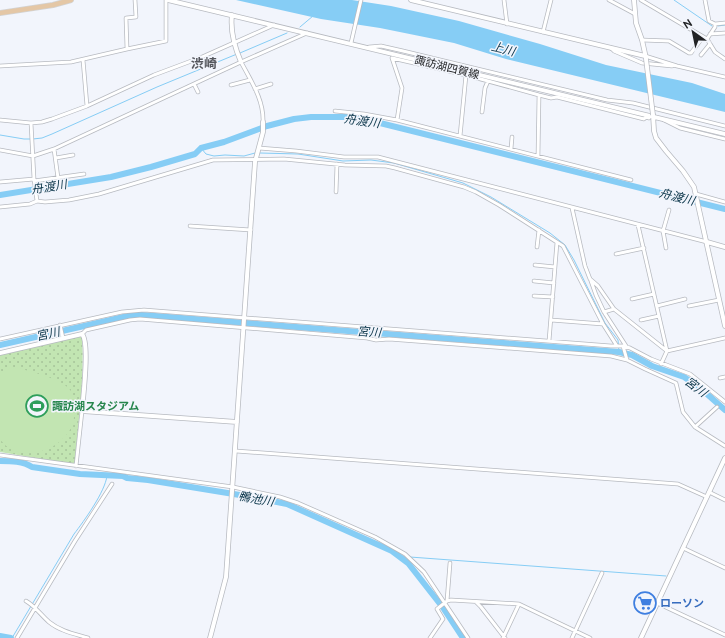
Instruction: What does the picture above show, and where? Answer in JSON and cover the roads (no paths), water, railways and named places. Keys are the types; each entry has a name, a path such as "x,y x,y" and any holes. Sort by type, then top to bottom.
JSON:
{"main road":[{"path":"0,13 54,5 71,0"}],"street":[{"path":"128,49 126,18 136,17 135,0"},
{"path":"0,66 71,62 166,41 167,0"},
{"name":"諏訪湖四賀線","path":"167,0 351,42 725,134"},
{"path":"351,42 361,0"},
{"path":"411,0 725,77"},
{"path":"504,0 507,24"},
{"path":"543,32 551,0"},
{"path":"609,0 635,14"},
{"path":"634,0 636,22 646,57 654,131 656,138 666,152 689,178 696,196 725,326"},
{"path":"641,0 705,38 715,52 725,59"},
{"path":"705,0 708,19 715,24 725,23"},
{"path":"210,638 226,577 236,451 250,230 256,158 263,132 263,112 261,102 241,62 234,43 232,15"},
{"path":"642,40 669,41 691,53 710,34 715,27 715,24"},
{"path":"0,120 31,123 52,119 87,106 154,75 275,25"},
{"path":"0,150 33,156 54,149 307,33"},
{"path":"710,34 725,33"},
{"path":"701,55 710,44"},
{"path":"367,47 381,46 607,100 633,103 725,126"},
{"path":"610,48 642,63 651,65 677,66"},
{"path":"397,120 402,88 392,58 466,75 551,98 557,97 644,119 646,117 653,117"},
{"path":"83,60 87,106"},
{"path":"460,136 466,75"},
{"path":"230,85 250,80"},
{"path":"482,112 485,88 488,81"},
{"path":"194,84 198,92"},
{"path":"255,89 271,84"},
{"path":"538,156 539,95"},
{"path":"335,111 397,120 631,180"},
{"path":"662,119 680,128 725,139"},
{"path":"31,123 36,199"},
{"path":"511,149 512,137"},
{"path":"259,148 344,157 378,157 638,225 725,246"},
{"path":"54,149 58,178"},
{"path":"56,158 73,155"},
{"path":"36,199 45,202 69,200 99,194 213,160 256,158 291,159 337,164 386,166 464,187 498,205 563,246 603,324 617,346"},
{"path":"336,192 337,164"},
{"path":"0,182 34,181 84,174"},
{"path":"696,196 725,202"},
{"path":"0,207 30,204 36,199"},
{"path":"572,208 585,266 604,312 624,346 627,358"},
{"path":"666,248 663,231 669,210"},
{"path":"638,225 667,351 661,364"},
{"path":"190,226 250,230"},
{"path":"537,247 539,230"},
{"path":"549,341 557,242"},
{"path":"616,254 644,248"},
{"path":"535,265 555,267"},
{"path":"590,279 598,286 614,309 667,351"},
{"path":"534,281 554,283"},
{"path":"632,299 654,294"},
{"path":"534,296 553,297"},
{"path":"657,306 685,299"},
{"path":"689,306 719,300"},
{"path":"604,312 614,309"},
{"path":"0,339 131,310 144,310 624,346 661,364 690,374 725,402"},
{"path":"641,320 659,316"},
{"path":"0,353 63,337 82,334 86,330 140,319 221,325 376,340 389,339 627,358 645,369 676,383 683,412 695,427 725,446"},
{"path":"551,320 603,324"},
{"path":"60,325 63,337"},
{"path":"76,466 86,352 84,337 82,334"},
{"path":"667,351 725,338"},
{"path":"720,378 725,377"},
{"path":"695,427 716,407"},
{"path":"82,411 237,422"},
{"path":"236,451 678,484 706,497"},
{"path":"0,455 233,488 274,496 298,503 391,545 405,554 424,572 446,602 468,638"},
{"path":"641,638 725,458"},
{"path":"17,638 34,607 112,484"},
{"path":"709,492 725,500"},
{"path":"683,548 725,568"},
{"path":"446,602 450,562"},
{"path":"572,638 602,573"},
{"path":"26,600 50,623 61,629 88,638"},
{"path":"430,638 443,619 437,609 451,600 519,604 590,638"},
{"path":"476,602 482,607 504,638"},
{"path":"657,603 725,635"},
{"path":"504,638 519,604"}],"water":[{"name":"上川","path":"236,0 352,0 391,6 459,21 606,65 692,83 725,94 725,112 506,59 454,43 380,28 321,19"}],"waterway":[{"path":"674,0 712,26"},
{"path":"300,27 313,16"},
{"path":"718,26 725,25"},
{"path":"240,53 287,33"},
{"path":"33,139 42,138 52,134 157,87 237,54"},
{"name":"舟渡川","path":"0,195 111,177 151,167 195,154 201,148 224,142 267,126 294,119 311,117 349,117 380,123 725,209"},
{"path":"0,135 30,139"},
{"path":"201,148 206,154 214,156 244,156 255,153"},
{"path":"260,153 298,154 343,161 371,160 394,163 463,183 491,197 550,233 565,245 605,323 618,340 619,352"},
{"name":"宮川","path":"0,345 132,315 142,315 619,352 632,355 652,366 684,377 699,387 725,410"},
{"name":"鴨池川","path":"0,461 17,462 32,467 80,474 123,476 127,478 148,480 287,504 392,551 408,563 444,609 463,638"},
{"path":"12,638 74,534 98,498 107,476"},
{"path":"410,557 666,576"},
{"path":"0,636 11,638"}],"place":[{"name":"諏訪湖スタジアム","path":"37,406"},
{"name":"ローソン","path":"645,603"}],"district":[{"name":"渋崎","path":"204,63"}]}
